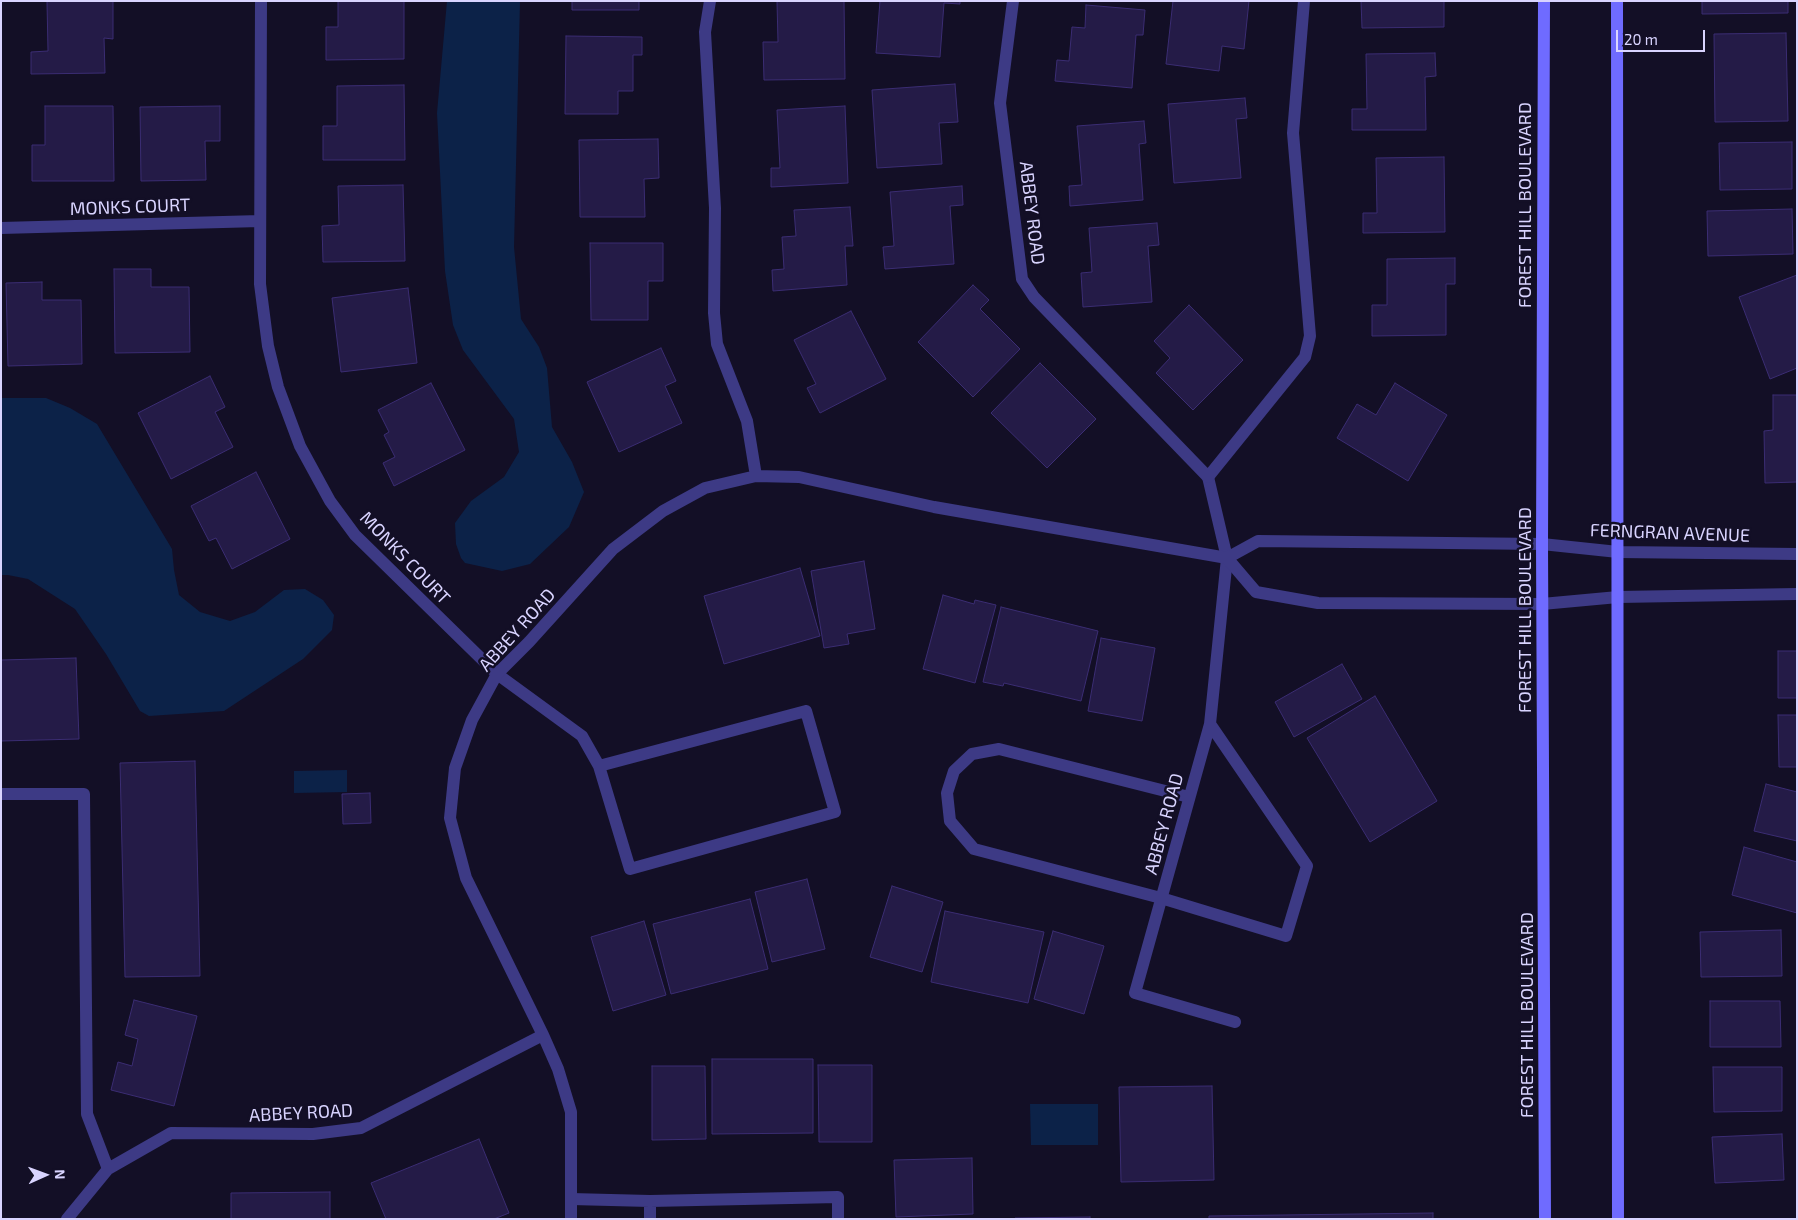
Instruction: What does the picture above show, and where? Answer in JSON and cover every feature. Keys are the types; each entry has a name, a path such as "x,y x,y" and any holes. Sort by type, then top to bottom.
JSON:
{"main road":[{"name":"FOREST HILL BOULEVARD","path":"1544,1 1542,604 1545,1219"},
{"path":"1617,1 1618,1219"}],"street":[{"name":"MONKS COURT","path":"260,1 260,284 268,346 278,387 300,446 330,501 355,536 497,674 582,736 599,766 630,869 835,812 806,710 599,766"},
{"path":"710,1 705,32 716,208 714,313 717,344 747,421 756,476"},
{"name":"ABBEY ROAD","path":"1013,1 1000,103 1022,279 1034,297 1208,476 1227,558 1210,724 1135,993 1235,1022"},
{"path":"1208,476 1305,356 1310,336 1293,132 1304,1"},
{"name":"MONKS COURT","path":"1,228 260,221"},
{"name":"ABBEY ROAD","path":"571,1219 571,1112 558,1069 543,1035 466,878 450,818 455,768 472,720 497,674 529,642 613,549 663,511 705,488 756,476 799,477 934,507 1227,558 1256,592 1318,602 1542,604"},
{"path":"1227,558 1258,541 1542,544"},
{"name":"FERNGRAN AVENUE","path":"1542,544 1618,552 1797,554"},
{"path":"1542,604 1618,597 1797,594"},
{"path":"1189,796 999,749 972,754 954,771 947,793 950,821 974,849 1161,898 1286,936 1307,866 1210,724"},
{"path":"1,794 84,794 87,1114 108,1169"},
{"name":"ABBEY ROAD","path":"67,1219 108,1169 171,1132 313,1134 361,1128 543,1035"},
{"path":"571,1199 650,1201 838,1197 838,1219"},
{"path":"650,1201 650,1219"}],"water":[{"path":"447,1 520,1 514,247 521,319 539,347 547,368 552,427 572,462 584,492 569,527 530,564 502,571 465,563 456,544 455,523 471,501 504,477 519,452 514,419 463,350 453,325 445,271 437,113"},
{"path":"1,398 46,398 70,408 97,424 172,549 179,595 200,612 230,621 255,612 284,590 305,589 323,600 334,615 332,630 303,659 224,711 149,716 140,711 106,654 75,609 28,579 1,575"},
{"path":"347,770 347,792 294,793 294,771"},
{"path":"1030,1104 1098,1104 1098,1145 1031,1145"}],"building":[{"path":"47,1 113,1 113,39 104,38 105,73 31,74 31,52 48,51"},
{"path":"338,1 404,1 404,59 326,60 326,27 338,27"},
{"path":"572,1 639,1 639,10 572,10"},
{"path":"777,1 844,1 845,79 764,80 763,42 778,42"},
{"path":"880,1 960,1 960,4 944,3 940,57 876,53"},
{"path":"1173,1 1249,1 1244,49 1222,46 1219,71 1166,64"},
{"path":"1361,1 1444,1 1444,27 1362,28"},
{"path":"1702,1 1788,1 1788,13 1702,14"},
{"path":"1086,5 1145,10 1143,35 1136,35 1132,88 1055,81 1057,60 1069,61 1072,27 1085,28"},
{"path":"1786,33 1788,121 1715,122 1714,34"},
{"path":"566,36 642,37 642,55 633,55 633,91 618,91 618,114 565,114"},
{"path":"1435,53 1436,76 1425,77 1426,130 1352,130 1352,109 1367,109 1366,54"},
{"path":"955,84 958,122 939,123 942,164 877,168 872,90"},
{"path":"404,85 405,160 323,160 323,126 337,126 337,86"},
{"path":"1245,98 1247,118 1236,119 1241,178 1174,183 1168,104"},
{"path":"45,106 113,106 114,181 32,181 32,145 45,145"},
{"path":"220,106 220,141 205,141 206,180 141,181 140,107"},
{"path":"845,106 848,183 771,187 771,168 780,168 777,110"},
{"path":"1144,121 1146,143 1139,144 1143,200 1070,206 1069,186 1082,185 1077,126"},
{"path":"658,139 659,178 644,179 645,217 580,217 579,140"},
{"path":"1792,142 1792,189 1720,190 1719,143"},
{"path":"1444,157 1445,232 1363,233 1363,213 1377,213 1376,158"},
{"path":"403,185 405,261 323,262 322,226 339,225 338,186"},
{"path":"962,186 963,205 950,206 954,264 885,269 883,247 894,246 890,192"},
{"path":"850,207 853,246 845,246 847,285 773,291 772,270 784,269 782,237 796,236 794,210"},
{"path":"1792,209 1793,254 1708,256 1707,211"},
{"path":"1157,223 1159,245 1148,246 1152,302 1083,307 1081,273 1092,272 1089,228"},
{"path":"590,243 663,243 663,281 648,281 648,320 591,320"},
{"path":"1455,258 1455,284 1446,284 1446,335 1372,336 1372,305 1387,305 1387,259"},
{"path":"114,269 151,269 151,287 189,287 190,352 115,353"},
{"path":"1797,275 1797,368 1770,379 1739,297"},
{"path":"42,282 42,300 81,300 82,364 8,366 6,283"},
{"path":"973,285 989,300 980,309 1020,349 973,397 918,342"},
{"path":"408,288 417,363 341,372 332,298"},
{"path":"1189,305 1243,360 1193,410 1156,373 1170,358 1154,341"},
{"path":"851,311 886,379 820,413 807,388 816,384 794,340"},
{"path":"661,348 676,381 665,386 682,423 619,452 587,382"},
{"path":"1040,363 1096,419 1047,468 991,413"},
{"path":"210,376 225,407 215,412 233,447 171,479 138,413"},
{"path":"431,383 465,450 394,486 383,463 395,457 384,435 389,432 378,410"},
{"path":"1395,383 1447,415 1408,481 1337,438 1357,404 1376,415"},
{"path":"1773,395 1797,395 1797,482 1765,483 1764,431 1773,430"},
{"path":"256,472 290,539 232,569 216,538 209,541 191,506"},
{"path":"864,561 875,629 847,634 849,644 824,648 811,571"},
{"path":"800,568 820,636 724,664 704,596"},
{"path":"943,595 974,604 975,600 996,605 975,683 923,669"},
{"path":"1001,607 1098,631 1081,701 1004,683 1003,686 983,682"},
{"path":"1101,638 1155,648 1142,721 1088,711"},
{"path":"1778,651 1797,651 1797,698 1778,698"},
{"path":"76,658 79,739 1,741 1,660"},
{"path":"1342,664 1362,699 1294,737 1275,702"},
{"path":"1375,696 1437,801 1370,842 1307,738"},
{"path":"1778,715 1797,715 1797,767 1779,767"},
{"path":"195,761 200,976 125,977 120,763"},
{"path":"1766,784 1797,792 1797,841 1754,831"},
{"path":"370,793 371,823 343,824 342,794"},
{"path":"1744,847 1797,862 1797,913 1732,895"},
{"path":"807,879 825,949 772,962 755,892"},
{"path":"892,886 943,902 922,972 870,957"},
{"path":"750,899 768,969 671,994 653,924"},
{"path":"945,911 1044,932 1028,1003 931,982"},
{"path":"644,921 666,995 613,1011 591,937"},
{"path":"1781,930 1782,976 1701,977 1700,932"},
{"path":"1053,931 1104,946 1084,1014 1034,999"},
{"path":"134,1000 197,1016 174,1106 111,1090 118,1062 132,1066 138,1039 125,1035"},
{"path":"1710,1001 1780,1001 1781,1047 1710,1047"},
{"path":"712,1059 813,1059 813,1133 712,1134"},
{"path":"818,1065 872,1065 872,1142 819,1142"},
{"path":"652,1066 705,1066 706,1139 652,1140"},
{"path":"1713,1067 1782,1067 1782,1111 1714,1112"},
{"path":"1212,1086 1214,1180 1121,1182 1119,1087"},
{"path":"1782,1134 1784,1180 1715,1183 1712,1137"},
{"path":"479,1139 509,1213 494,1219 386,1219 371,1183"},
{"path":"972,1158 973,1214 896,1217 894,1160"},
{"path":"330,1192 330,1219 231,1219 231,1193"},
{"path":"1433,1213 1433,1219 1209,1219 1209,1216"},
{"path":"1090,1217 1090,1219 1015,1219 1015,1218"}]}
